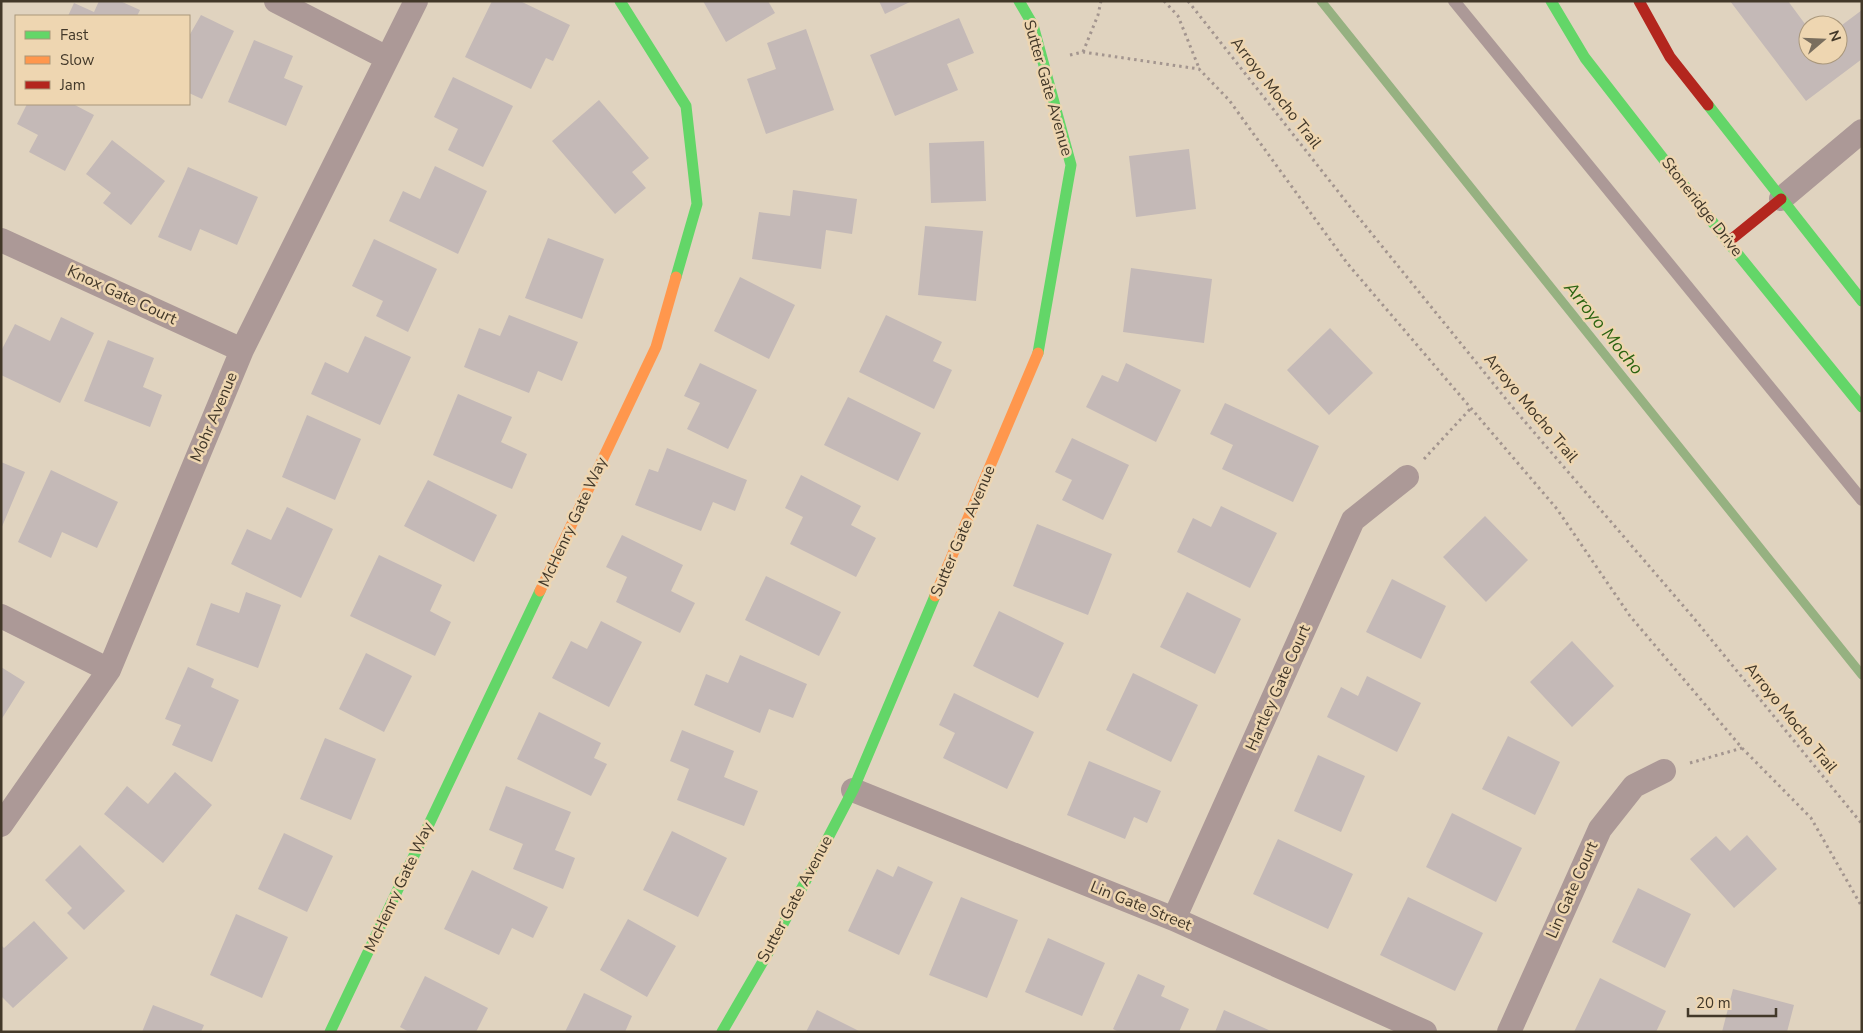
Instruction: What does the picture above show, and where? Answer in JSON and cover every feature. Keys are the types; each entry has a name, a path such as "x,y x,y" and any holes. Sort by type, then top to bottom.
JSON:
{"street":[{"path":"276,1 387,58"},
{"name":"Mohr Avenue","path":"1,825 109,670 242,350 416,1"},
{"name":"McHenry Gate Way","path":"330,1032 656,347 697,204 686,106 620,1"},
{"name":"Sutter Gate Avenue","path":"722,1032 769,951 853,790 1040,349 1071,165 1033,24 1019,1"},
{"name":"Stoneridge Drive","path":"1551,1 1585,58 1728,242 1862,407"},
{"path":"1639,1 1670,57 1862,301"},
{"path":"1728,242 1862,131"},
{"name":"Knox Gate Court","path":"1,240 242,350"},
{"name":"Hartley Gate Court","path":"1174,919 1352,520 1407,477"},
{"path":"1,616 109,670"},
{"name":"Lin Gate Court","path":"1509,1032 1600,829 1634,786 1664,771"},
{"name":"Lin Gate Street","path":"853,790 1174,919 1425,1032"}],"lane":[{"path":"1454,1 1862,500"}],"path":[{"path":"1101,1 1083,52 1199,69"},
{"path":"1164,1 1178,16 1199,69 1229,100 1346,263 1558,509 1630,616 1742,748 1811,818 1862,907"},
{"name":"Arroyo Mocho Trail","path":"1188,1 1355,213 1514,409 1692,616 1862,824"},
{"path":"1407,477 1471,408"},
{"path":"1664,771 1742,748"}],"building":[{"path":"99,1 120,1 140,10 138,15 68,15 74,3 94,12"},
{"path":"492,1 520,1 570,25 553,61 546,58 531,89 465,57"},
{"path":"703,1 768,1 775,13 726,42"},
{"path":"879,1 912,1 885,14"},
{"path":"1730,1 1788,1 1798,15 1798,65 1848,65 1848,20 1862,10 1862,59 1806,101"},
{"path":"201,15 234,31 202,99 190,93 190,34"},
{"path":"959,18 974,53 947,64 958,90 895,116 870,55"},
{"path":"806,29 834,110 766,134 747,79 776,69 767,43"},
{"path":"254,40 293,56 284,78 303,86 286,126 228,102"},
{"path":"453,77 513,106 483,167 448,150 458,129 434,117"},
{"path":"599,100 649,158 632,172 646,188 615,214 552,141"},
{"path":"26,105 75,105 94,115 65,171 29,152 38,135 17,124"},
{"path":"112,140 165,181 131,225 103,203 111,193 86,174"},
{"path":"984,141 986,201 931,203 929,143"},
{"path":"1189,149 1196,209 1136,217 1129,156"},
{"path":"435,166 487,191 458,254 389,221 403,191 420,199"},
{"path":"188,167 258,197 237,245 200,229 191,251 158,237"},
{"path":"793,190 857,199 852,234 826,230 821,269 752,259 759,212 790,216"},
{"path":"925,226 983,231 976,301 918,295"},
{"path":"548,238 604,259 582,319 525,298"},
{"path":"374,239 437,269 408,332 376,316 383,301 352,286"},
{"path":"1131,268 1212,279 1204,343 1123,332"},
{"path":"740,277 795,305 769,359 714,331"},
{"path":"509,315 578,342 562,381 538,371 529,393 464,367 479,328 500,336"},
{"path":"886,315 942,342 933,361 952,370 934,409 859,372"},
{"path":"61,317 94,333 60,403 1,375 1,351 15,324 50,341"},
{"path":"1330,328 1373,373 1329,415 1287,370"},
{"path":"365,336 411,357 380,425 311,394 325,362 348,373"},
{"path":"108,340 154,358 143,387 162,395 150,427 84,401"},
{"path":"700,363 757,390 728,449 687,429 700,403 684,396"},
{"path":"1126,363 1181,390 1156,442 1086,407 1102,375 1118,382"},
{"path":"458,394 512,417 501,442 527,454 512,489 433,455"},
{"path":"848,397 921,433 898,481 824,445"},
{"path":"1225,403 1319,446 1293,502 1222,469 1233,445 1210,434"},
{"path":"307,415 361,439 335,500 282,477"},
{"path":"1072,438 1129,465 1103,520 1062,500 1072,480 1055,472"},
{"path":"667,448 747,480 735,511 713,502 701,531 635,505 649,469 658,472"},
{"path":"1,462 25,472 1,529"},
{"path":"51,470 118,502 97,548 62,532 51,558 18,542"},
{"path":"801,475 861,506 851,525 876,538 856,577 790,544 803,517 785,508"},
{"path":"428,480 497,515 474,562 404,526"},
{"path":"1221,506 1277,533 1250,588 1177,552 1193,518 1211,527"},
{"path":"287,507 333,529 301,598 231,564 247,529 271,540"},
{"path":"1485,516 1528,560 1486,602 1443,557"},
{"path":"1037,524 1112,554 1088,615 1013,586"},
{"path":"622,535 683,565 671,591 695,603 680,633 616,602 627,577 606,567"},
{"path":"379,555 442,585 430,611 451,622 435,656 350,616"},
{"path":"766,576 841,612 819,656 745,620"},
{"path":"1392,579 1446,606 1421,659 1366,632"},
{"path":"246,592 281,605 258,668 196,645 211,603 239,613"},
{"path":"1187,592 1241,619 1215,674 1160,647"},
{"path":"999,611 1064,643 1038,698 973,666"},
{"path":"601,621 642,642 609,707 552,678 571,641 587,649"},
{"path":"1572,641 1614,686 1572,727 1530,682"},
{"path":"366,653 412,676 384,732 339,709"},
{"path":"740,655 807,684 793,718 769,709 760,733 694,705 706,674 728,683"},
{"path":"1,667 25,682 1,720"},
{"path":"188,667 214,679 211,687 239,700 212,762 172,745 181,725 165,719"},
{"path":"1133,673 1198,705 1171,762 1106,730"},
{"path":"1367,676 1421,703 1397,752 1327,717 1341,687 1358,696"},
{"path":"954,693 1034,732 1007,789 943,758 955,733 939,725"},
{"path":"539,712 601,743 594,758 607,764 591,796 517,759"},
{"path":"682,730 734,751 724,777 758,791 744,826 677,800 689,769 670,761"},
{"path":"1508,736 1560,762 1535,815 1482,789"},
{"path":"325,738 376,759 351,820 300,799"},
{"path":"1318,755 1365,776 1341,832 1294,811"},
{"path":"1089,761 1161,791 1147,823 1134,817 1125,839 1067,815"},
{"path":"175,772 212,805 163,863 104,814 127,786 148,804"},
{"path":"506,786 571,812 555,850 575,858 563,889 513,869 523,844 489,830"},
{"path":"1452,813 1522,848 1496,902 1426,867"},
{"path":"672,831 727,858 698,917 643,890"},
{"path":"284,833 333,856 307,912 258,889"},
{"path":"1747,835 1777,869 1734,908 1690,859 1716,836 1730,851"},
{"path":"1278,839 1353,874 1328,929 1253,894"},
{"path":"80,845 125,891 84,930 67,913 72,908 45,880"},
{"path":"898,866 933,882 899,955 848,931 877,869 893,877"},
{"path":"472,870 548,907 533,938 512,928 499,955 444,929"},
{"path":"1638,888 1691,914 1665,968 1612,942"},
{"path":"961,897 1018,920 987,998 929,975"},
{"path":"1408,897 1483,933 1455,991 1380,955"},
{"path":"236,914 288,937 262,998 210,975"},
{"path":"628,919 676,946 647,997 600,970"},
{"path":"34,921 68,958 13,1008 1,996 1,945 4,948"},
{"path":"1048,938 1105,963 1082,1016 1025,992"},
{"path":"1138,974 1165,986 1161,996 1189,1009 1179,1032 1119,1032 1113,1029"},
{"path":"425,976 488,1008 476,1032 409,1032 400,1027"},
{"path":"1600,978 1666,1011 1656,1032 1574,1032"},
{"path":"1733,989 1794,1005 1787,1032 1722,1032"},
{"path":"584,993 632,1016 625,1032 565,1032"},
{"path":"153,1005 204,1025 201,1032 142,1032"},
{"path":"817,1010 861,1032 806,1032"},
{"path":"1224,1010 1273,1032 1215,1032"}],"waterway":[{"name":"Arroyo Mocho","path":"1321,1 1862,675"}],"traffic: fast":[{"path":"620,1 686,106 697,204 676,277"},
{"path":"1019,1 1033,25 1071,165 1038,353"},
{"path":"1551,1 1585,58 1728,242 1862,407"},
{"path":"1708,105 1862,301"},
{"path":"330,1032 540,591"},
{"path":"722,1032 769,951 853,790 935,596"}],"traffic: slow":[{"path":"540,591 656,347 676,277"},
{"path":"935,596 1038,353"}],"traffic: jam":[{"path":"1639,1 1670,57 1708,105"},
{"path":"1728,242 1781,199"}]}
